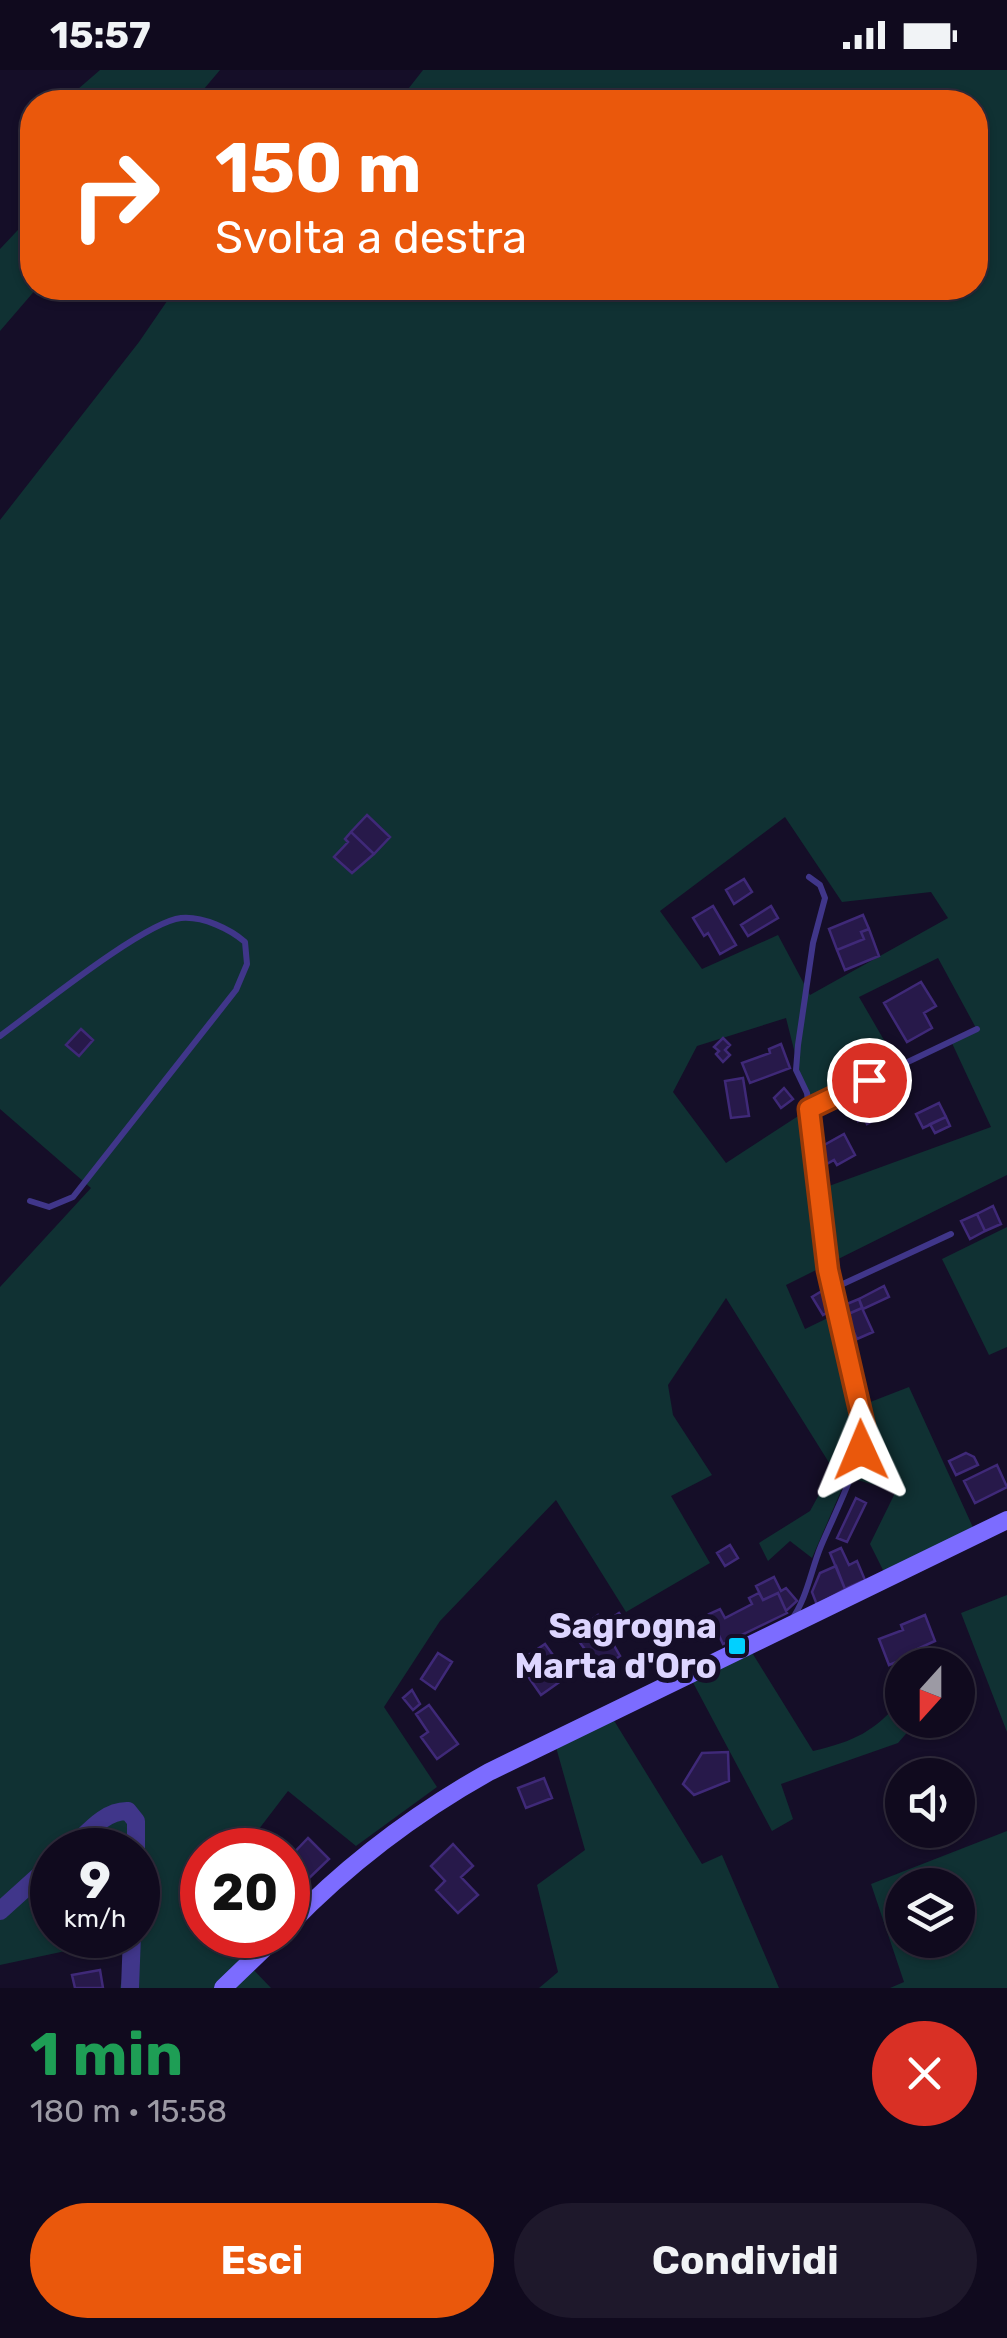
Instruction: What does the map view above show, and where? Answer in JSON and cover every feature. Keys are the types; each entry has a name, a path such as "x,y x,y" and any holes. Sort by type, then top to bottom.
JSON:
{"main road":[{"path":"310,1905 365,1853 446,1796 488,1772 1007,1520"},
{"path":"223,1988 254,1958"}],"street":[{"path":"93,1828 121,1810 128,1811 136,1828"},
{"path":"0,1911 30,1884"},
{"path":"130,1988 131,1958"}],"lane":[{"path":"785,1628 801,1607 820,1548 861,1450 864,1427 819,1218 807,1093 796,1070 813,943 826,898 820,885 809,877"},
{"path":"0,1036 152,926 183,918 230,929 245,942 247,964 236,990 73,1197 49,1207 30,1201"},
{"path":"809,1109 977,1029"},
{"path":"832,1289 950,1234"}],"green space":[{"path":"100,70 220,70 203,90 77,90"},
{"path":"423,70 1007,70 1007,1175 786,1285 805,1329 836,1314 860,1406 909,1387 976,1534 887,1578 870,1544 896,1491 847,1477 812,1558 790,1541 768,1561 759,1543 810,1511 833,1469 726,1298 668,1385 673,1415 712,1475 671,1496 710,1563 626,1612 556,1500 440,1621 384,1707 437,1787 356,1846 288,1791 260,1828 180,1828 180,1958 256,1958 249,1965 271,1988 120,1988 126,1958 160,1958 160,1828 30,1828 33,1958 0,1965 0,1287 91,1188 0,1109 0,520 168,300 988,300 988,90 407,90","holes":["785,817 842,902 931,892 948,918 810,995 778,935 702,969 660,911","938,958 976,1028 951,1041 991,1127 818,1190 809,1109 899,1066 859,997","786,1018 809,1109 726,1163 673,1092 697,1046"]},
{"path":"20,228 20,300 27,300 0,331 0,249"},
{"path":"1007,1227 1007,1347 989,1355 942,1259"},
{"path":"1007,1595 1007,1732 975,1648 961,1613"},
{"path":"751,1651 813,1751 863,1734 885,1717 885,1738 902,1738 898,1743 781,1784 793,1819 772,1831 689,1675"},
{"path":"610,1714 702,1864 722,1855 779,1988 539,1988 558,1972 537,1885 585,1850 554,1740"},
{"path":"1007,1831 1007,1988 890,1988 904,1982 896,1958 975,1958 975,1868 912,1868 963,1848 975,1848 975,1843"},
{"path":"885,1879 885,1926 871,1884"}],"building":[{"path":"367,815 390,837 374,854 351,832"},
{"path":"351,832 374,854 352,873 334,857 348,842 345,839"},
{"path":"744,879 752,892 734,904 726,890"},
{"path":"713,906 736,945 720,954 693,918"},
{"path":"771,906 778,918 748,936 741,925"},
{"path":"863,915 869,929 861,932 864,939 837,950 829,929"},
{"path":"869,929 879,956 845,970 837,950 864,939 861,932"},
{"path":"921,982 936,1006 924,1013 932,1028 907,1042 884,1003"},
{"path":"81,1029 93,1040 79,1056 66,1045"},
{"path":"723,1038 730,1045 725,1050 730,1055 723,1062 714,1047"},
{"path":"781,1044 790,1068 750,1083 742,1063 770,1053 769,1049"},
{"path":"743,1078 749,1116 731,1118 725,1081"},
{"path":"784,1088 793,1099 781,1108 774,1098"},
{"path":"872,1100 882,1116 867,1124 864,1118 858,1121 852,1111"},
{"path":"939,1103 946,1117 923,1128 916,1114"},
{"path":"946,1117 950,1126 935,1133 930,1124"},
{"path":"844,1134 855,1155 837,1165 834,1160 825,1165 817,1149"},
{"path":"993,1206 1001,1224 985,1231 977,1214"},
{"path":"977,1214 985,1231 970,1239 961,1221"},
{"path":"884,1286 889,1297 863,1309 859,1299"},
{"path":"822,1291 833,1309 823,1315 812,1297"},
{"path":"859,1299 862,1308 846,1315 842,1306"},
{"path":"862,1308 873,1332 857,1339 846,1315"},
{"path":"966,1453 978,1465 956,1475 949,1461"},
{"path":"997,1465 1007,1487 975,1503 964,1481"},
{"path":"856,1498 866,1503 847,1542 837,1538"},
{"path":"730,1545 738,1558 725,1566 717,1553"},
{"path":"841,1548 849,1565 857,1561 865,1580 845,1589 830,1553"},
{"path":"836,1566 845,1589 817,1605 812,1592 820,1573"},
{"path":"774,1577 781,1591 786,1588 797,1601 786,1611 778,1593 763,1600 756,1586"},
{"path":"759,1593 763,1600 778,1593 787,1613 723,1644 709,1614 720,1609 725,1618 752,1604 749,1598"},
{"path":"619,1613 631,1630 612,1642 620,1656 600,1670 573,1633 598,1615 604,1623"},
{"path":"925,1615 935,1641 919,1648 885,1648 885,1655 879,1639 903,1630 901,1625"},
{"path":"545,1644 568,1676 541,1695 518,1662"},
{"path":"438,1653 452,1662 435,1689 421,1679"},
{"path":"412,1690 420,1704 413,1710 403,1698"},
{"path":"429,1705 458,1744 437,1759 421,1737 428,1732 416,1714"},
{"path":"728,1752 729,1781 694,1795 683,1784 702,1753"},
{"path":"544,1778 552,1798 526,1808 518,1788"},
{"path":"310,1840 329,1859 310,1877"},
{"path":"453,1844 473,1866 461,1877 478,1895 458,1913 436,1890 445,1881 431,1866"},
{"path":"100,1970 103,1988 75,1988 72,1975"}],"place":[{"name":"Sagrogna Marta d'Oro","path":"737,1646"}],"route":[{"path":"861,1450 864,1427 860,1401 837,1313 819,1218 809,1109 869,1080"}]}
